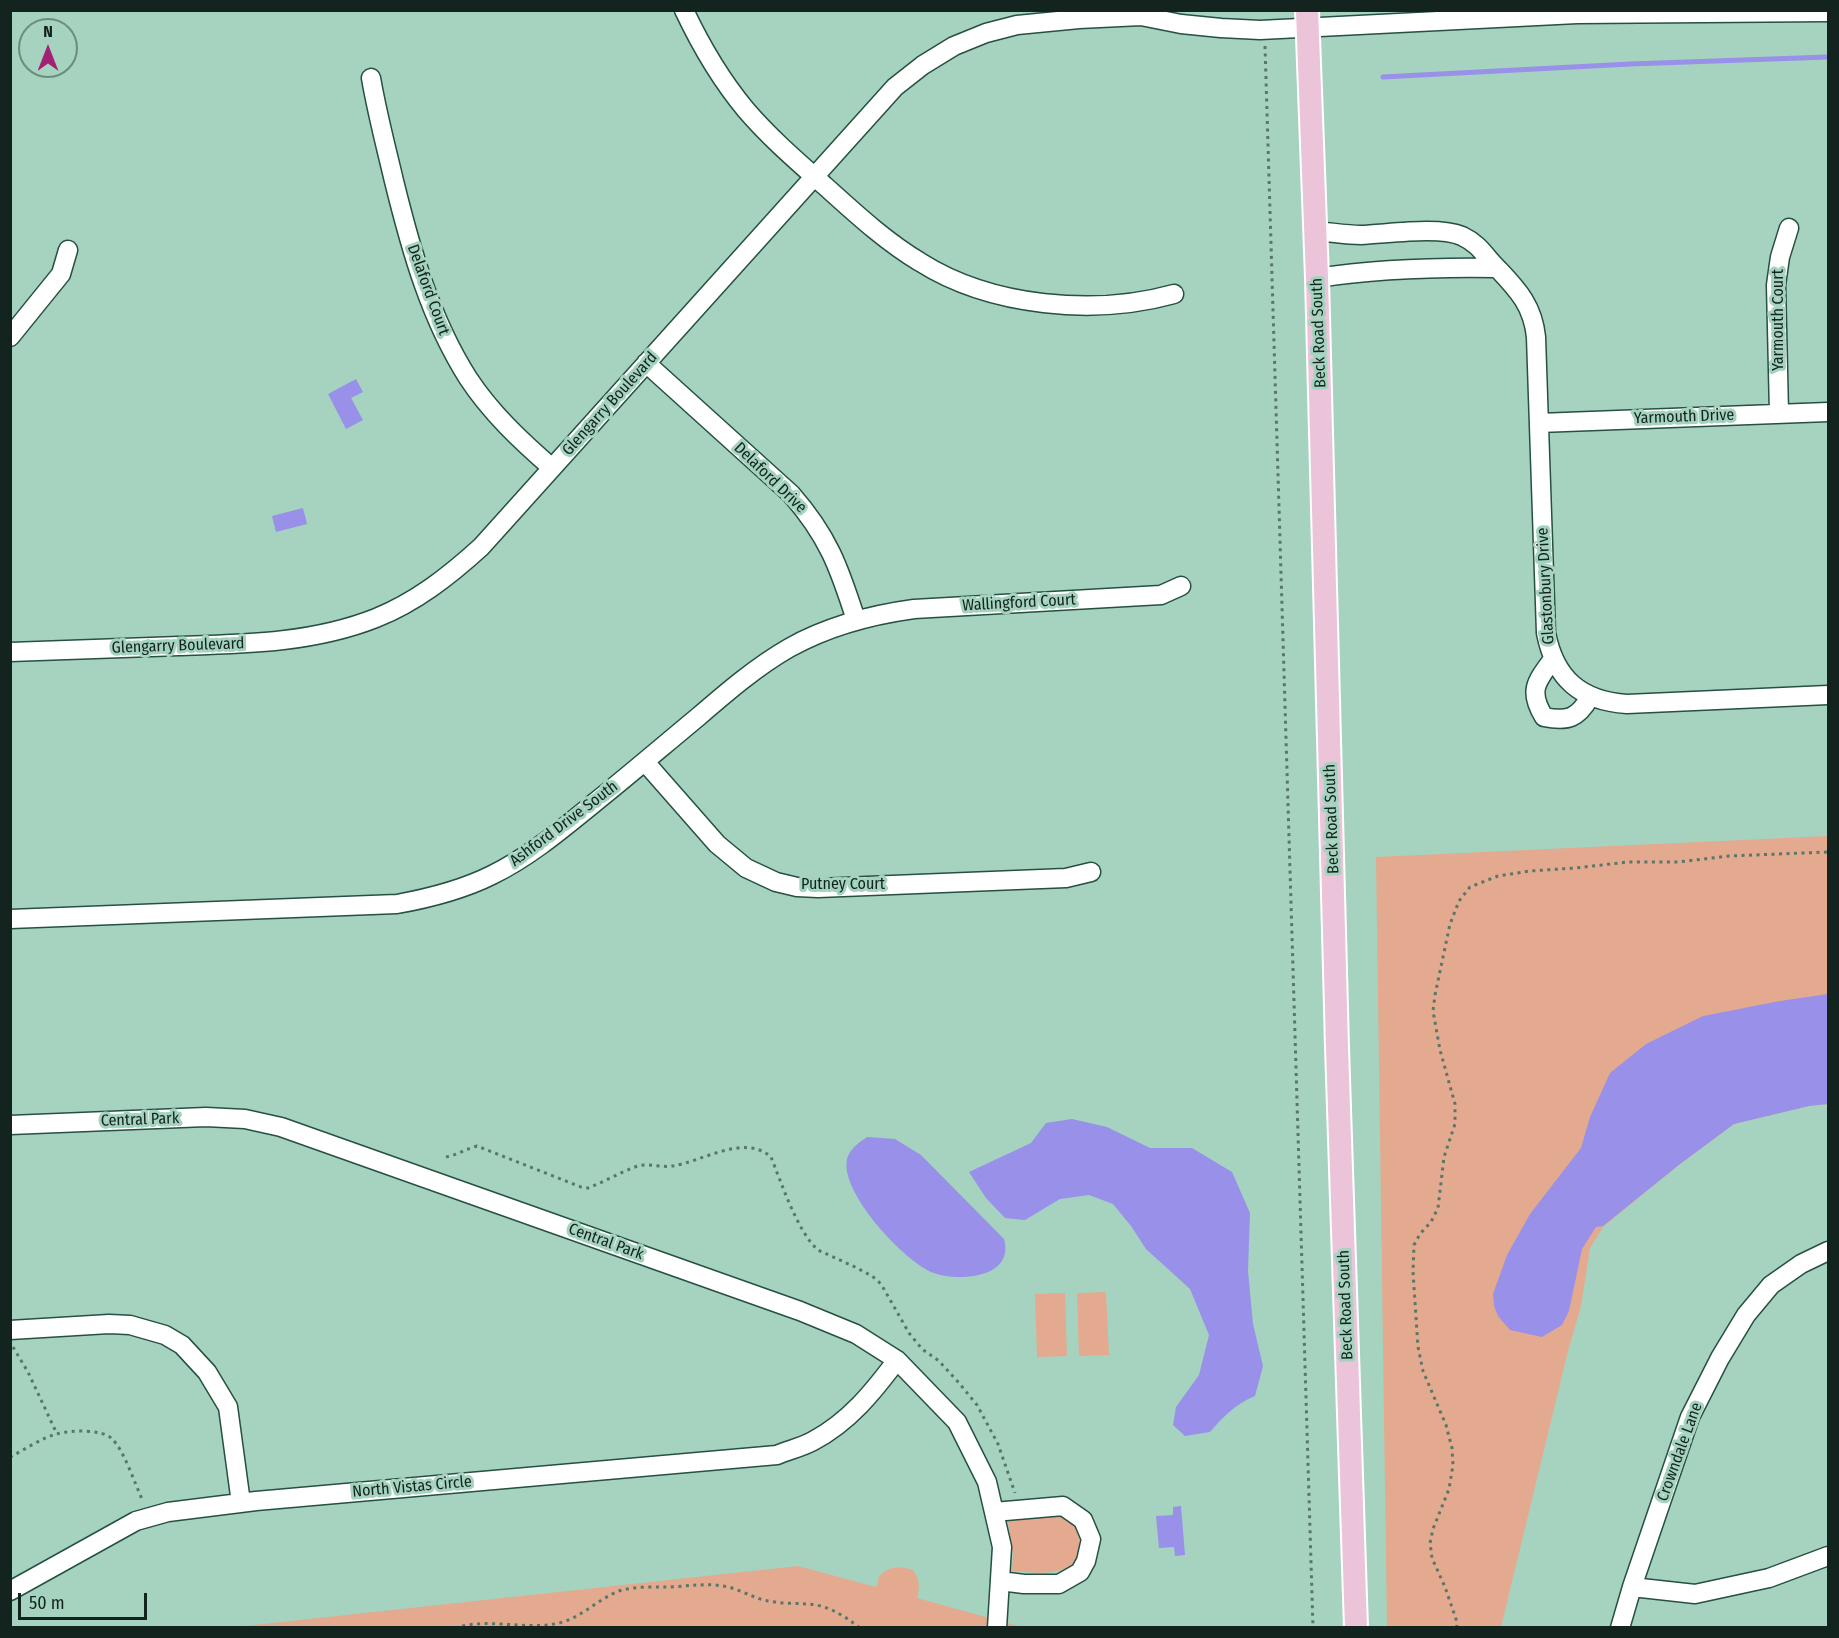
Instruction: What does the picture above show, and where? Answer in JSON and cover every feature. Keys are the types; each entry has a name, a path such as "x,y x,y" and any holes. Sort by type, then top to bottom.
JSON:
{"main road":[{"name":"Beck Road South","path":"1307,19 1317,278 1356,1628"}],"street":[{"path":"684,10 718,72 747,110 777,142 866,222 922,264 958,282 1029,302 1073,306 1147,302 1174,294"},
{"name":"Glengarry Boulevard","path":"10,652 259,643 304,638 367,621 405,604 452,574 481,547 895,87 922,65 954,46 986,33 1017,25 1141,16 1162,10"},
{"name":"Glengarry Boulevard","path":"1141,16 1181,24 1260,30 1307,19 1353,24 1577,14 1828,12"},
{"name":"Delaford Court","path":"371,78 413,254 447,340 469,379 489,407 519,439 552,468"},
{"name":"Yarmouth Court","path":"1779,413 1776,285 1780,257 1790,228"},
{"name":"Glastonbury Drive","path":"1315,231 1359,235 1438,232 1461,236 1482,249 1522,296 1535,328 1546,633 1553,659 1568,680 1590,697 1627,704 1828,695"},
{"path":"10,337 61,274 68,250"},
{"path":"1317,278 1360,271 1444,267 1496,268"},
{"name":"Delaford Drive","path":"646,363 791,494 806,511 822,532 834,556 856,620"},
{"name":"Yarmouth Drive","path":"1539,423 1828,412"},
{"name":"Wallingford Court","path":"856,620 883,613 914,609 1161,595 1181,586"},
{"name":"Ashford Drive South","path":"10,920 397,904 442,895 509,865 567,825 768,661 812,636 856,620"},
{"path":"1553,659 1539,678 1535,690 1536,703 1544,717 1559,720 1575,716 1590,697"},
{"name":"Putney Court","path":"645,762 725,852 746,868 776,882 818,888 1066,878 1091,873"},
{"name":"Central Park","path":"10,1125 206,1117 245,1119 281,1127 800,1311 856,1334 897,1360 957,1422 987,1482 1002,1547 997,1628"},
{"name":"Crowndale Lane","path":"1620,1628 1690,1417 1720,1358 1746,1315 1771,1286 1801,1264 1828,1251"},
{"path":"10,1330 109,1324 130,1325 165,1335 182,1345 207,1372 228,1407 241,1503"},
{"name":"North Vistas Circle","path":"10,1591 136,1521 168,1512 241,1503 777,1455 812,1441 845,1420 873,1392 897,1360"},
{"path":"994,1512 1065,1500 1083,1520 1091,1539 1086,1561 1080,1572 1059,1584 1000,1581"},
{"path":"1632,1587 1695,1594 1769,1578 1828,1556"}],"path":[{"path":"1265,46 1313,1628"},
{"path":"1457,1628 1445,1587 1432,1558 1431,1543 1433,1529 1449,1489 1453,1465 1452,1448 1446,1425 1424,1371 1418,1347 1413,1272 1414,1245 1438,1208 1444,1157 1455,1124 1455,1104 1440,1050 1433,1011 1434,995 1450,924 1459,902 1470,887 1498,876 1530,871 1628,862 1678,862 1729,856 1828,852"},
{"path":"446,1156 455,1155 477,1146 588,1188 636,1166 647,1164 672,1166 749,1147 765,1152 771,1156 790,1203 811,1244 818,1250 872,1276 881,1284 909,1333 922,1349 939,1361 977,1405 998,1444 1017,1498"},
{"path":"10,1344 28,1372 57,1434"},
{"path":"10,1456 57,1434 101,1432 111,1438 119,1449 150,1517"},
{"path":"455,1628 481,1624 513,1626 561,1623 620,1591 714,1584 775,1602 827,1607 843,1615 860,1628"}],"shaded area":[{"path":"356,379 363,392 351,398 363,420 346,429 328,394"},
{"path":"303,508 307,524 276,532 272,516"},
{"path":"1828,836 1828,1104 1809,1106 1734,1124 1680,1164 1603,1227 1590,1248 1581,1306 1501,1627 1387,1627 1376,857"},
{"path":"1828,994 1828,1104 1809,1106 1734,1124 1603,1226 1596,1227 1582,1249 1569,1311 1562,1325 1542,1337 1510,1330 1498,1316 1493,1294 1507,1255 1530,1214 1581,1148 1590,1117 1610,1073 1646,1044 1703,1016"},
{"path":"1072,1119 1107,1127 1150,1148 1192,1148 1232,1172 1250,1213 1248,1271 1253,1324 1263,1366 1255,1396 1235,1407 1210,1432 1185,1436 1173,1425 1176,1407 1199,1375 1209,1335 1190,1289 1146,1249 1113,1204 1089,1195 1060,1199 1025,1220 1005,1218 986,1198 969,1172 1031,1143 1046,1123"},
{"path":"867,1137 895,1139 921,1155 1004,1239 1005,1252 1001,1262 983,1274 957,1277 934,1273 906,1255 875,1223 852,1186 847,1170 848,1156 854,1147"},
{"path":"1106,1292 1109,1355 1079,1356 1077,1293"},
{"path":"1065,1293 1067,1356 1037,1357 1035,1294"},
{"path":"1181,1506 1185,1555 1175,1556 1174,1547 1159,1548 1156,1516 1173,1515 1173,1507"},
{"path":"1053,1514 1067,1518 1077,1529 1079,1545 1075,1560 1064,1569 1052,1572 1012,1571 1013,1555 1008,1521"},
{"path":"798,1566 876,1587 879,1577 886,1571 895,1568 913,1570 919,1587 917,1598 1022,1627 226,1628"}],"waterway":[{"path":"1383,77 1630,64 1828,57"}]}
